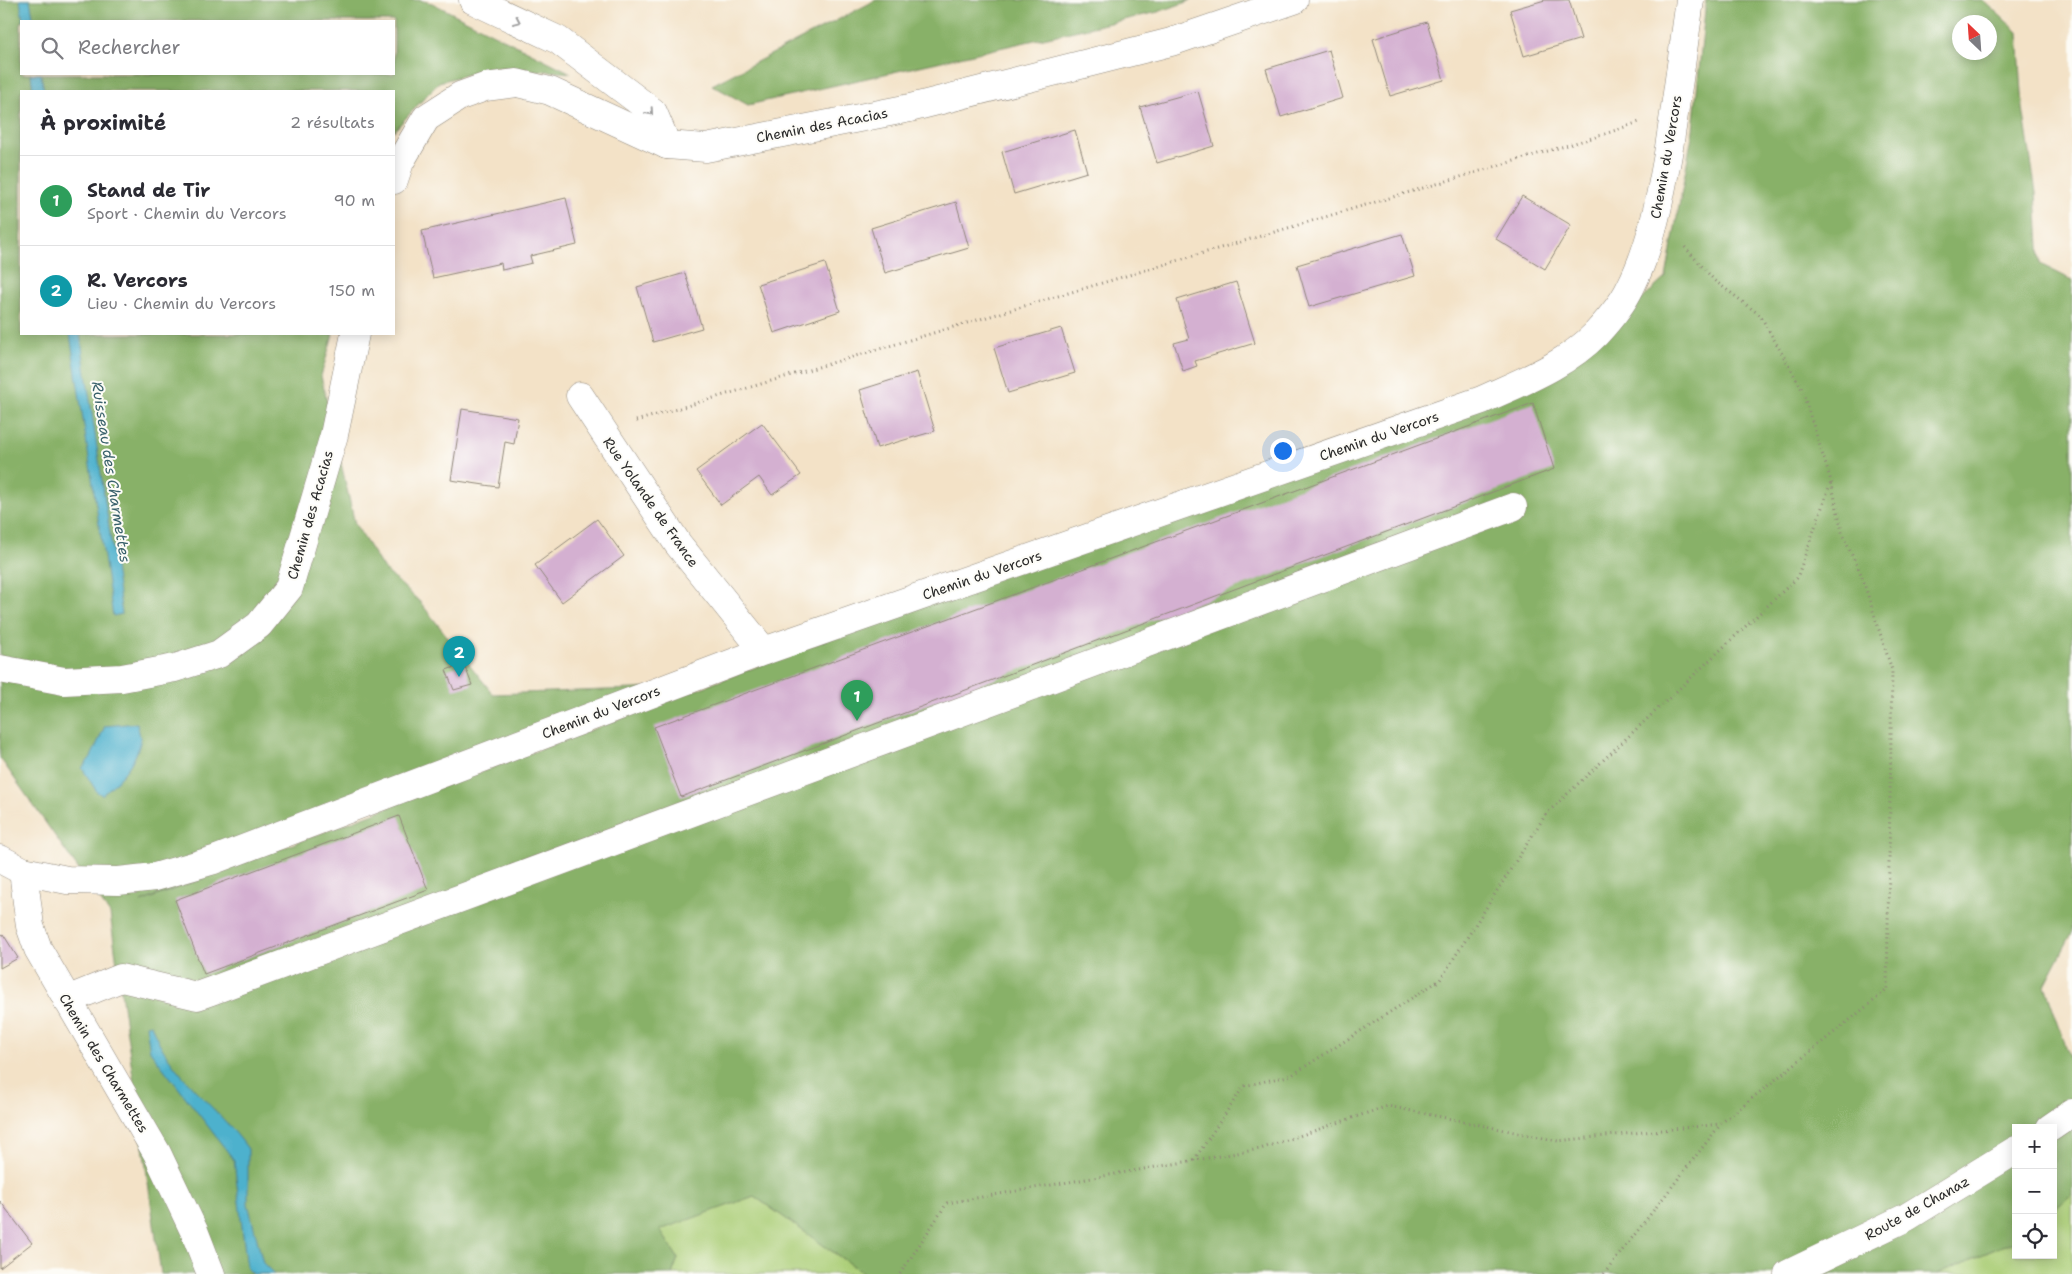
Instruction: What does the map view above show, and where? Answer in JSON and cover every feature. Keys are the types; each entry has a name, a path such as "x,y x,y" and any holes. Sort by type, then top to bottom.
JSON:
{"street":[{"path":"473,0 558,40 653,112 667,144"},
{"name":"Chemin des Acacias","path":"395,177 400,162 426,118 460,96 485,87 517,83 550,91 667,144 706,148 910,108 1171,42 1294,0"},
{"name":"Chemin du Vercors","path":"11,865 67,880 118,881 156,876 214,860 764,651 1482,400 1541,372 1568,357 1595,335 1614,313 1630,288 1657,216 1676,108 1690,0"},
{"name":"Chemin des Acacias","path":"0,669 64,680 122,678 175,668 219,654 259,625 289,588 334,435 355,335"},
{"name":"Rue Yolande de France","path":"580,396 678,544 764,651"},
{"path":"66,1000 121,978 197,996 1512,507"},
{"name":"Chemin des Charmettes","path":"11,865 38,949 66,1000 157,1153 195,1233 211,1274"},
{"path":"2056,1124 2072,1113"},
{"name":"Route de Chanaz","path":"1788,1274 1907,1217 2012,1152"}],"path":[{"path":"603,433 652,416 1602,135 1676,108"},
{"path":"1604,1274 1720,1124 1888,990 1892,670 1861,574 1843,536 1831,481 1800,387 1760,314 1715,281 1657,216"},
{"path":"1194,1160 1244,1086 1292,1075 1440,980 1546,814 1797,578 1831,481"},
{"path":"900,1274 947,1203 1260,1149 1388,1106 1558,1141 1720,1124"}],"green space":[{"path":"0,0 419,0 432,3 571,73 495,67 439,82 395,130 395,90 20,90 20,335 333,335 321,376 355,524 383,568 420,602 493,694 663,688 141,902 1509,379 1609,330 1666,277 1693,130 1706,0 1983,0 2018,32 2023,108 2036,193 2040,264 2072,280 2072,933 2045,985 2072,1064 2072,1194 2057,1207 2057,1124 2012,1124 2012,1242 1937,1274 864,1274 754,1196 660,1230 678,1258 672,1274 161,1274 110,914 0,758"},
{"path":"876,0 1192,0 1158,12 748,105 712,85"},
{"path":"2072,1194 2072,1274 1937,1274 2012,1242 2012,1259 2057,1259 2057,1207"},
{"path":"754,1196 864,1274 672,1274 678,1258 659,1230"}],"water":[{"path":"20,0 30,0 34,20 23,20"},
{"path":"31,75 41,75 44,90 33,90"},
{"path":"70,335 80,335 122,614 113,616"},
{"path":"137,723 140,736 138,751 130,765 102,795 97,792 82,768 91,757 105,726"},
{"path":"151,1024 159,1043 182,1075 236,1133 248,1149 248,1204 263,1263 274,1274 252,1274 247,1269 234,1160 150,1051 146,1025"}],"building":[{"path":"1545,0 1569,0 1581,39 1524,56 1510,10"},
{"path":"1427,22 1444,80 1390,96 1373,39"},
{"path":"1329,50 1343,98 1281,117 1266,69"},
{"path":"1198,91 1214,146 1157,163 1140,107"},
{"path":"1075,130 1087,172 1014,194 1002,152"},
{"path":"1522,196 1571,225 1545,269 1496,239"},
{"path":"566,198 577,245 530,256 532,263 502,270 501,263 433,278 422,231"},
{"path":"956,202 969,248 885,273 871,228"},
{"path":"1402,234 1415,276 1309,307 1297,265"},
{"path":"825,263 840,311 774,333 758,284"},
{"path":"685,273 702,328 653,342 637,287"},
{"path":"1236,282 1255,343 1195,361 1197,366 1183,371 1174,343 1189,339 1177,300"},
{"path":"1061,328 1075,373 1008,393 994,348"},
{"path":"917,372 935,431 877,448 860,390"},
{"path":"1533,403 1554,469 681,797 654,727"},
{"path":"462,409 518,418 514,444 505,442 498,487 451,480"},
{"path":"762,423 801,475 772,495 759,477 721,505 696,471"},
{"path":"597,519 624,556 562,602 535,565"},
{"path":"464,664 472,685 454,690 446,670"},
{"path":"399,816 428,890 204,974 175,900"},
{"path":"3,934 18,958 0,968 0,936"},
{"path":"0,1201 32,1243 0,1268"}],"place":[{"name":"R. Vercors","path":"459,677"},
{"name":"Stand de Tir","path":"857,721"}],"water label":[{"name":"Ruisseau des Charmettes","path":"111,472"}]}
